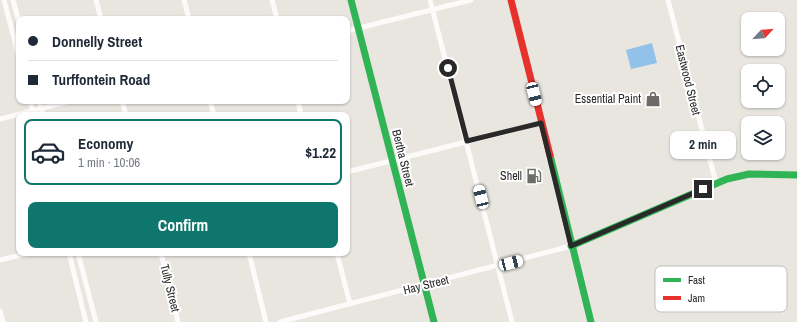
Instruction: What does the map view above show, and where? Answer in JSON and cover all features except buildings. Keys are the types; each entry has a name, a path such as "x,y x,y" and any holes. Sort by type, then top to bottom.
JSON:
{"street":[{"path":"4,0 16,41"},
{"path":"13,0 17,16"},
{"path":"96,0 100,16"},
{"path":"184,0 188,16"},
{"path":"272,0 276,16"},
{"name":"Bertha Street","path":"352,0 434,322"},
{"path":"430,0 512,322"},
{"path":"350,30 471,0"},
{"path":"511,0 571,246 592,322"},
{"name":"Eastwood Street","path":"668,0 716,183"},
{"path":"40,104 42,112"},
{"path":"36,112 59,104"},
{"path":"0,119 16,116"},
{"path":"350,171 541,123"},
{"path":"571,246 716,183 749,174 797,175"},
{"name":"Hay Street","path":"280,322 424,286 571,246"},
{"path":"0,260 17,256"},
{"path":"70,256 86,322"},
{"path":"79,256 96,322"},
{"name":"Tully Street","path":"162,256 178,322"},
{"path":"250,256 266,322"},
{"path":"338,256 350,304"},
{"path":"83,308 91,305"},
{"path":"0,311 3,322"}],"water":[{"path":"652,43 657,63 631,69 626,50"}],"traffic: fast":[{"path":"351,0 434,322"},
{"path":"550,155 591,322"},
{"path":"571,246 727,179 749,174 797,175"}],"traffic: jam":[{"path":"511,0 550,155"}],"place":[{"name":"Essential Paint","path":"653,99"},
{"name":"Shell","path":"534,176"}],"route":[{"path":"448,68 467,141 541,123 563,208 571,246 703,189"}]}
